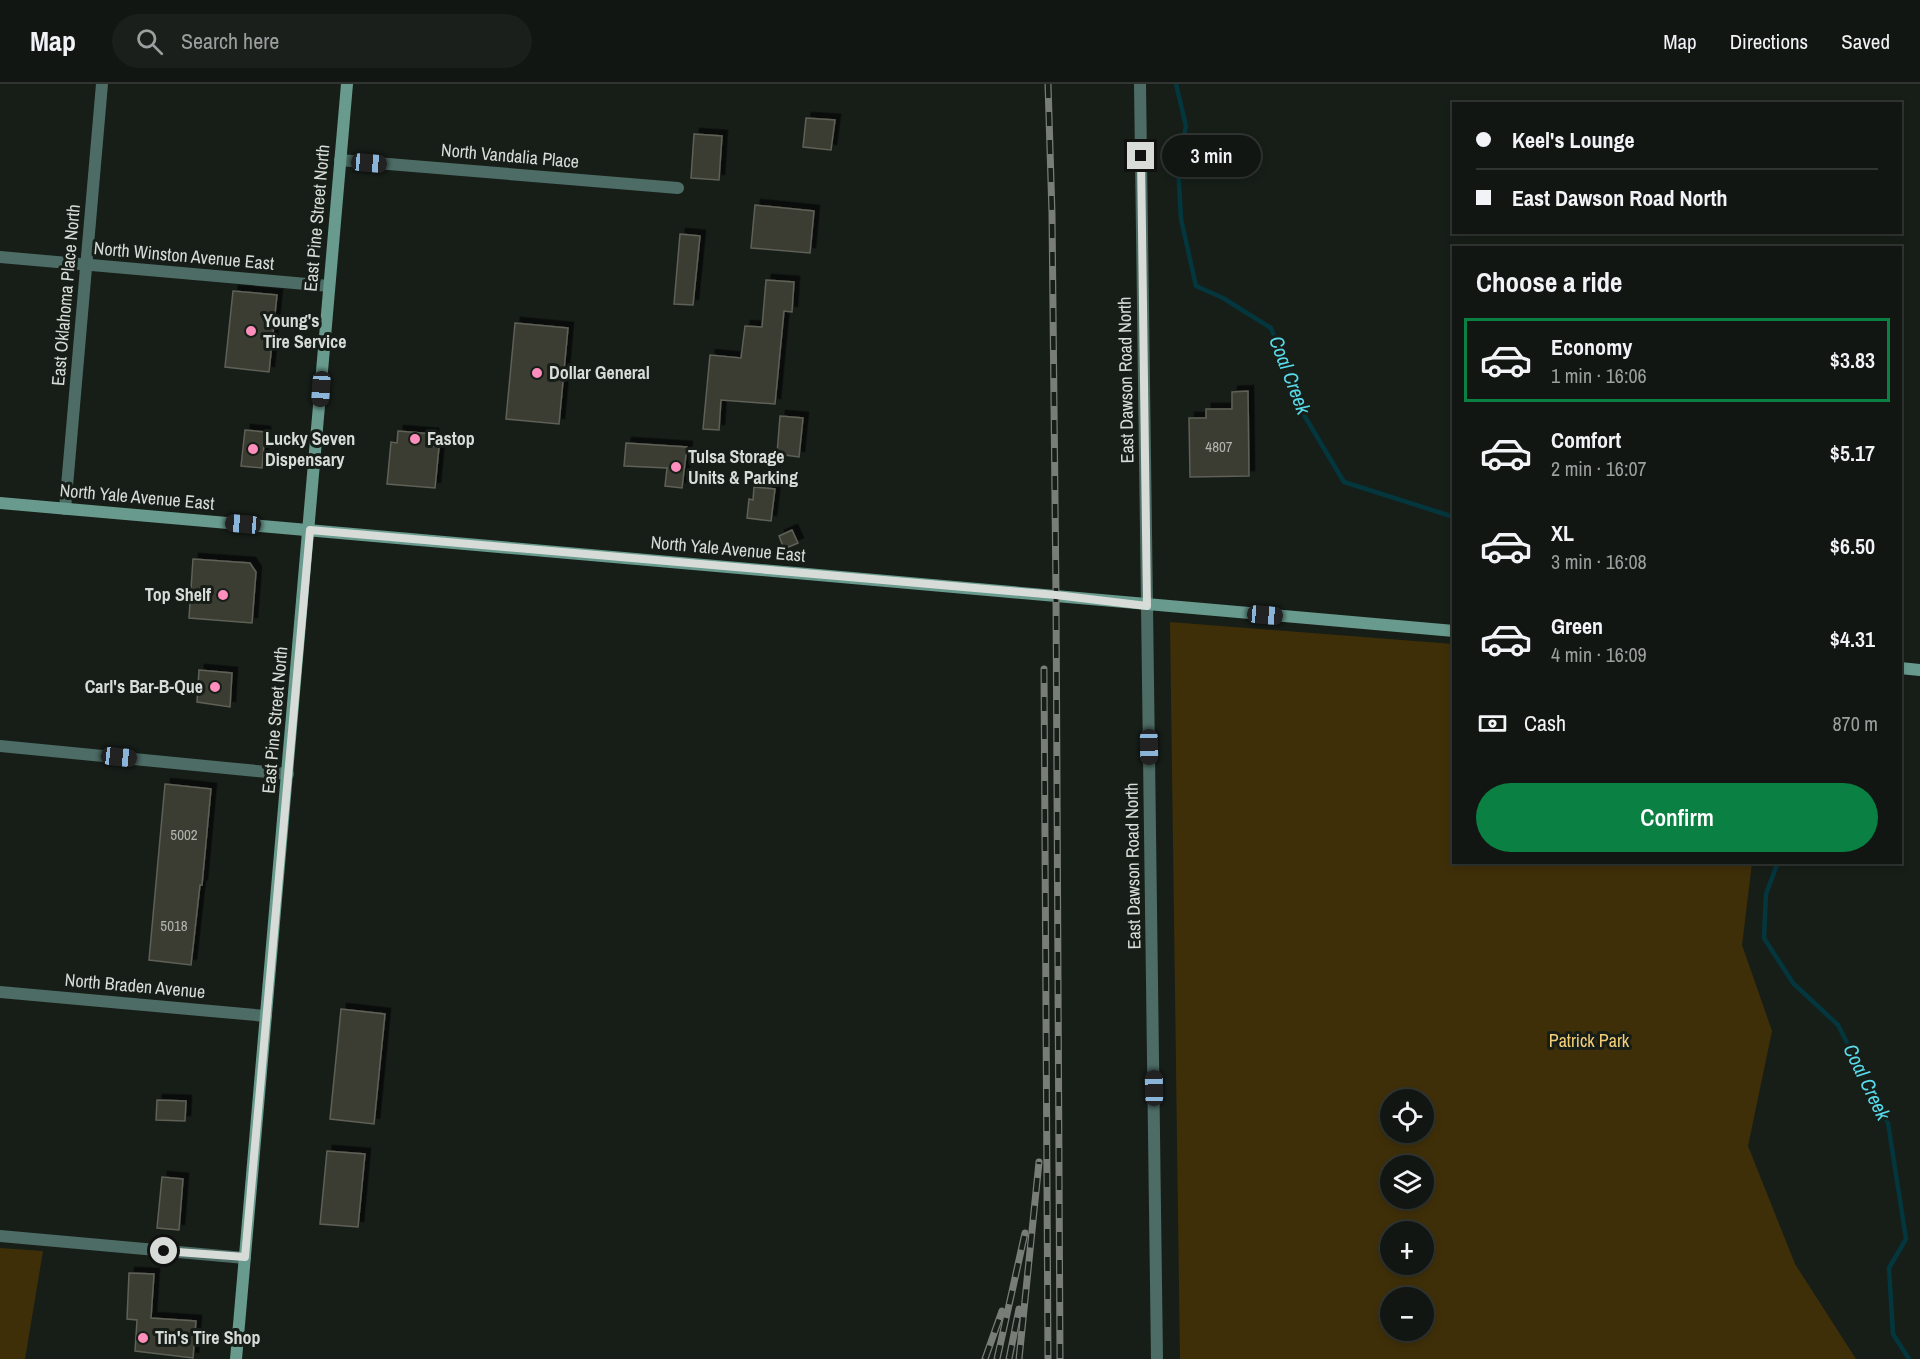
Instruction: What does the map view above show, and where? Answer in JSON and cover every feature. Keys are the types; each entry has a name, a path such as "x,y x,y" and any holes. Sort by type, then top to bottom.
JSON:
{"main road":[{"name":"East Pine Street North","path":"236,1359 310,530 347,84"},
{"name":"North Yale Avenue East","path":"0,503 1056,595 1147,606 1452,631"},
{"path":"1902,668 1920,669"}],"street":[{"name":"East Oklahoma Place North","path":"65,509 102,84"},
{"name":"East Dawson Road North","path":"1140,86 1158,1359"},
{"name":"North Vandalia Place","path":"340,160 678,188"},
{"name":"North Winston Avenue East","path":"0,257 329,286"},
{"path":"0,746 288,774"},
{"name":"North Braden Avenue","path":"0,992 266,1016"},
{"path":"0,1236 245,1257"}],"green space":[{"name":"Patrick Park","path":"1170,622 1452,644 1452,864 1752,864 1742,945 1772,1031 1748,1146 1795,1264 1856,1359 1180,1359"},
{"path":"0,1248 43,1251 25,1359 0,1359"}],"building":[{"path":"806,118 835,120 831,150 803,147"},
{"path":"694,134 722,136 719,180 691,178"},
{"path":"755,205 814,211 810,253 751,248"},
{"path":"680,234 700,236 693,305 674,304"},
{"path":"766,280 794,282 792,312 784,311 775,404 721,400 719,430 703,429 710,355 741,358 745,326 762,327"},
{"name":"Young's Tire Service","path":"233,291 277,295 269,372 225,367"},
{"name":"Dollar General","path":"515,323 568,328 559,424 506,419"},
{"path":"1248,391 1249,476 1190,477 1189,418 1206,418 1206,409 1232,409 1232,392"},
{"path":"780,416 803,418 799,457 777,454"},
{"name":"Lucky Seven Dispensary","path":"245,430 265,432 262,468 241,466"},
{"path":"398,431 433,434 432,446 439,447 435,488 387,484 391,442 397,443"},
{"path":"626,443 687,447 682,488 665,486 667,468 624,466"},
{"path":"754,487 775,489 771,521 747,518 749,499 753,500"},
{"path":"792,530 798,543 784,549 779,536"},
{"name":"Top Shelf","path":"193,559 250,563 256,572 252,623 189,618"},
{"name":"Carl's Bar-B-Que","path":"199,670 232,673 230,707 197,702"},
{"path":"165,784 211,789 202,885 200,885 191,965 149,960"},
{"path":"341,1009 385,1014 374,1124 330,1119"},
{"path":"157,1100 186,1101 185,1121 156,1120"},
{"path":"327,1151 365,1154 358,1227 320,1224"},
{"path":"162,1177 183,1179 179,1230 157,1228"},
{"path":"129,1273 154,1274 151,1318 196,1321 193,1358 135,1351 137,1320 127,1319"}],"waterway":[{"name":"Coal Creek","path":"1176,84 1186,126 1178,165 1181,219 1196,286 1223,298 1271,328 1304,415 1344,482 1452,516"},
{"name":"Coal Creek","path":"1777,864 1766,894 1764,938 1793,983 1838,1025 1888,1123 1906,1239 1889,1268 1893,1334 1909,1359"}],"railway":[{"path":"1048,84 1052,214 1056,595 1060,1359"},
{"path":"1044,669 1048,1359"},
{"path":"1019,1359 1039,1162"},
{"path":"997,1359 1025,1233"},
{"path":"1009,1359 1019,1309"},
{"path":"985,1359 1002,1311"}],"place":[{"name":"Young's Tire Service","path":"251,331"},
{"name":"Dollar General","path":"537,373"},
{"name":"Fastop","path":"415,439"},
{"name":"Lucky Seven Dispensary","path":"253,449"},
{"name":"Tulsa Storage Units & Parking","path":"676,467"},
{"name":"Top Shelf","path":"223,595"},
{"name":"Carl's Bar-B-Que","path":"215,687"},
{"name":"Tin's Tire Shop","path":"143,1338"}],"route":[{"path":"164,1251 245,1257 310,530 1056,595 1147,606 1141,156"}]}
